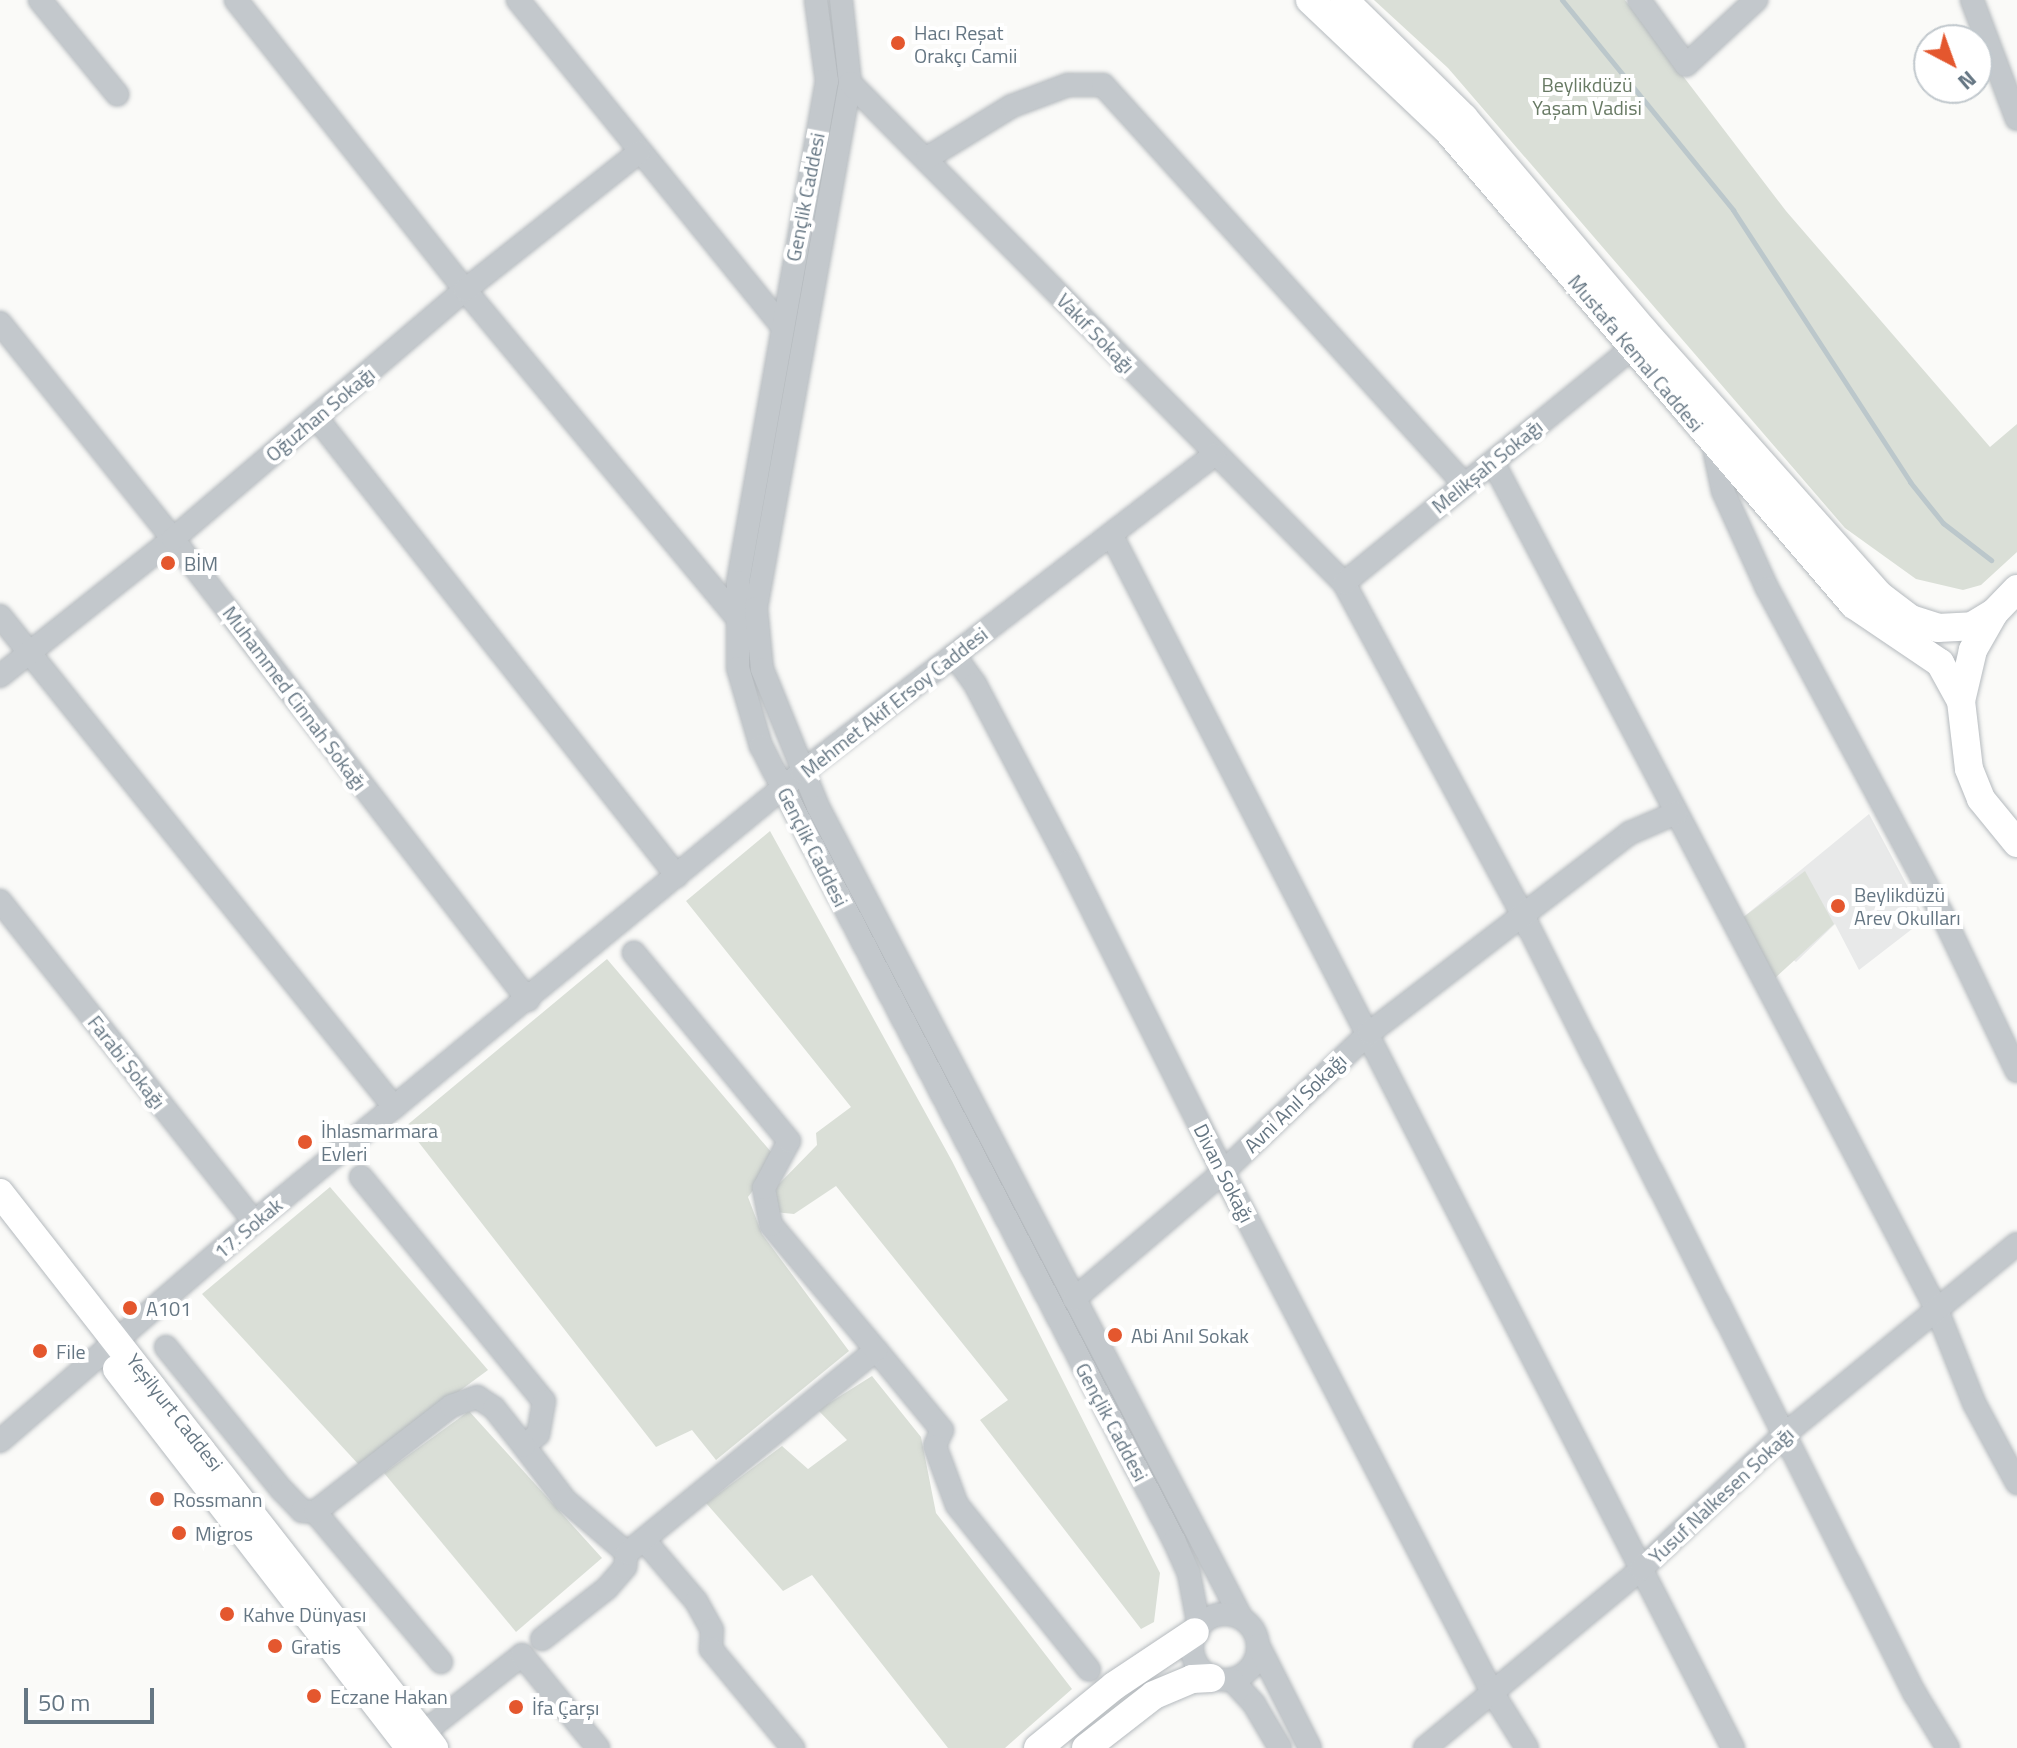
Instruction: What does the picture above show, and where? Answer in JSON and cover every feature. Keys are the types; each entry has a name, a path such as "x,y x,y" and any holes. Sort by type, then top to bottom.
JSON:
{"main road":[{"name":"Mustafa Kemal Caddesi","path":"1310,0 1426,106 1631,349 1854,605 1940,663 1961,701"},
{"name":"Mustafa Kemal Caddesi","path":"1344,0 1464,118 1663,354 1879,595 1911,619 1938,628 1972,626 1994,613"},
{"path":"2012,843 1969,769 1961,701 1973,650 1994,613 2017,589"},
{"name":"Yeşilyurt Caddesi","path":"0,1193 111,1346 422,1743"},
{"name":"Yeşilyurt Caddesi","path":"0,1221 111,1346"},
{"path":"1038,1748 1114,1686 1197,1630"},
{"path":"1086,1748 1154,1695 1192,1679 1222,1679"}],"street":[{"path":"40,0 117,94"},
{"path":"236,0 465,290 734,614"},
{"path":"518,0 781,325"},
{"name":"Gençlik Caddesi","path":"816,0 827,81 781,325 734,614 738,668 749,714 783,789 1174,1540 1189,1574 1197,1630"},
{"name":"Gençlik Caddesi","path":"841,0 850,83 756,608 762,669 802,772 1242,1619"},
{"path":"1639,0 1686,65 1756,0"},
{"path":"1972,0 2017,119"},
{"path":"2000,68 2017,51"},
{"name":"Vakıf Sokağı","path":"850,83 927,158 1214,455 1344,583 1523,916 1915,1694 1948,1748"},
{"path":"927,158 1012,106 1068,85 1103,85 1464,484"},
{"name":"Oğuzhan Sokağı","path":"0,676 173,539 465,290 639,152"},
{"name":"Muhammed Cinnah Sokağı","path":"0,323 173,539 528,1000"},
{"name":"Melikşah Sokağı","path":"1344,583 1631,349"},
{"path":"316,417 677,876"},
{"path":"1713,444 1723,491 1767,588 1941,912 2017,1071"},
{"name":"Mehmet Akif Ersoy Caddesi","path":"394,1107 802,772 1214,455"},
{"path":"1493,462 1937,1310 1974,1403 2017,1483"},
{"path":"1111,534 1733,1748"},
{"path":"0,616 394,1107"},
{"name":"Divan Sokağı","path":"954,655 975,684 1061,847 1223,1172 1492,1692 1527,1748"},
{"name":"Avni Anıl Sokağı","path":"1074,1299 1223,1172 1369,1033 1630,833 1676,813"},
{"name":"Farabi Sokağı","path":"0,901 254,1222"},
{"path":"634,953 789,1141 764,1188 771,1225 942,1430 935,1446 957,1505 1089,1670"},
{"name":"17. Sokak","path":"0,1441 254,1222 394,1107"},
{"path":"361,1177 544,1401 538,1434 524,1446"},
{"name":"Yusuf Nalkesen Sokağı","path":"1425,1748 1641,1569 1786,1433 2017,1244"},
{"path":"166,1347 302,1511 315,1512 451,1406 477,1397 494,1408 565,1500 635,1547 696,1601 712,1630 711,1649 793,1748"},
{"path":"542,1639 607,1588 625,1567 635,1547 876,1350"},
{"path":"315,1512 441,1662"},
{"path":"1280,1748 1254,1704 1192,1653 1197,1630 1221,1614 1242,1619 1310,1748"},
{"path":"1222,1679 1251,1667 1258,1645"},
{"path":"422,1743 522,1655 598,1748"}],"shaded area":[{"name":"Beylikdüzü Arev Okulları","path":"1869,814 1925,919 1859,970 1835,924 1796,962 1741,919"}],"green space":[{"name":"Beylikdüzü Yaşam Vadisi","path":"1374,0 1625,0 1786,211 1990,447 2017,424 2017,552 1981,585 1963,590 1916,579 1845,528 1448,68"},
{"path":"770,831 952,1161 1160,1573 1154,1622 1141,1629 980,1420 1008,1400 836,1186 794,1214 774,1212 774,1189 817,1145 816,1133 851,1107 686,901"},
{"path":"1805,871 1834,924 1775,978 1741,919"},
{"path":"607,959 777,1159 748,1197 762,1234 849,1351 716,1460 692,1430 656,1447 406,1126"},
{"path":"330,1187 488,1370 359,1465 202,1294"},
{"path":"872,1376 921,1437 936,1513 1072,1689 1005,1748 948,1748 812,1575 783,1591 706,1503 782,1446 808,1469 847,1440 818,1410"},
{"path":"469,1411 602,1558 516,1632 384,1473"}],"waterway":[{"path":"1562,0 1733,210 1910,482 1943,523 1991,560"}],"place":[{"name":"Hacı Reşat Orakçı Camii","path":"898,43"},
{"name":"BİM","path":"168,563"},
{"name":"Beylikdüzü Arev Okulları","path":"1838,906"},
{"name":"İhlasmarmara Evleri","path":"305,1142"},
{"name":"A101","path":"130,1308"},
{"name":"Abi Anıl Sokak","path":"1115,1335"},
{"name":"File","path":"40,1351"},
{"name":"Rossmann","path":"157,1499"},
{"name":"Migros","path":"179,1533"},
{"name":"Kahve Dünyası","path":"227,1614"},
{"name":"Gratis","path":"275,1646"},
{"name":"Eczane Hakan","path":"314,1696"},
{"name":"İfa Çarşı","path":"516,1707"}]}
